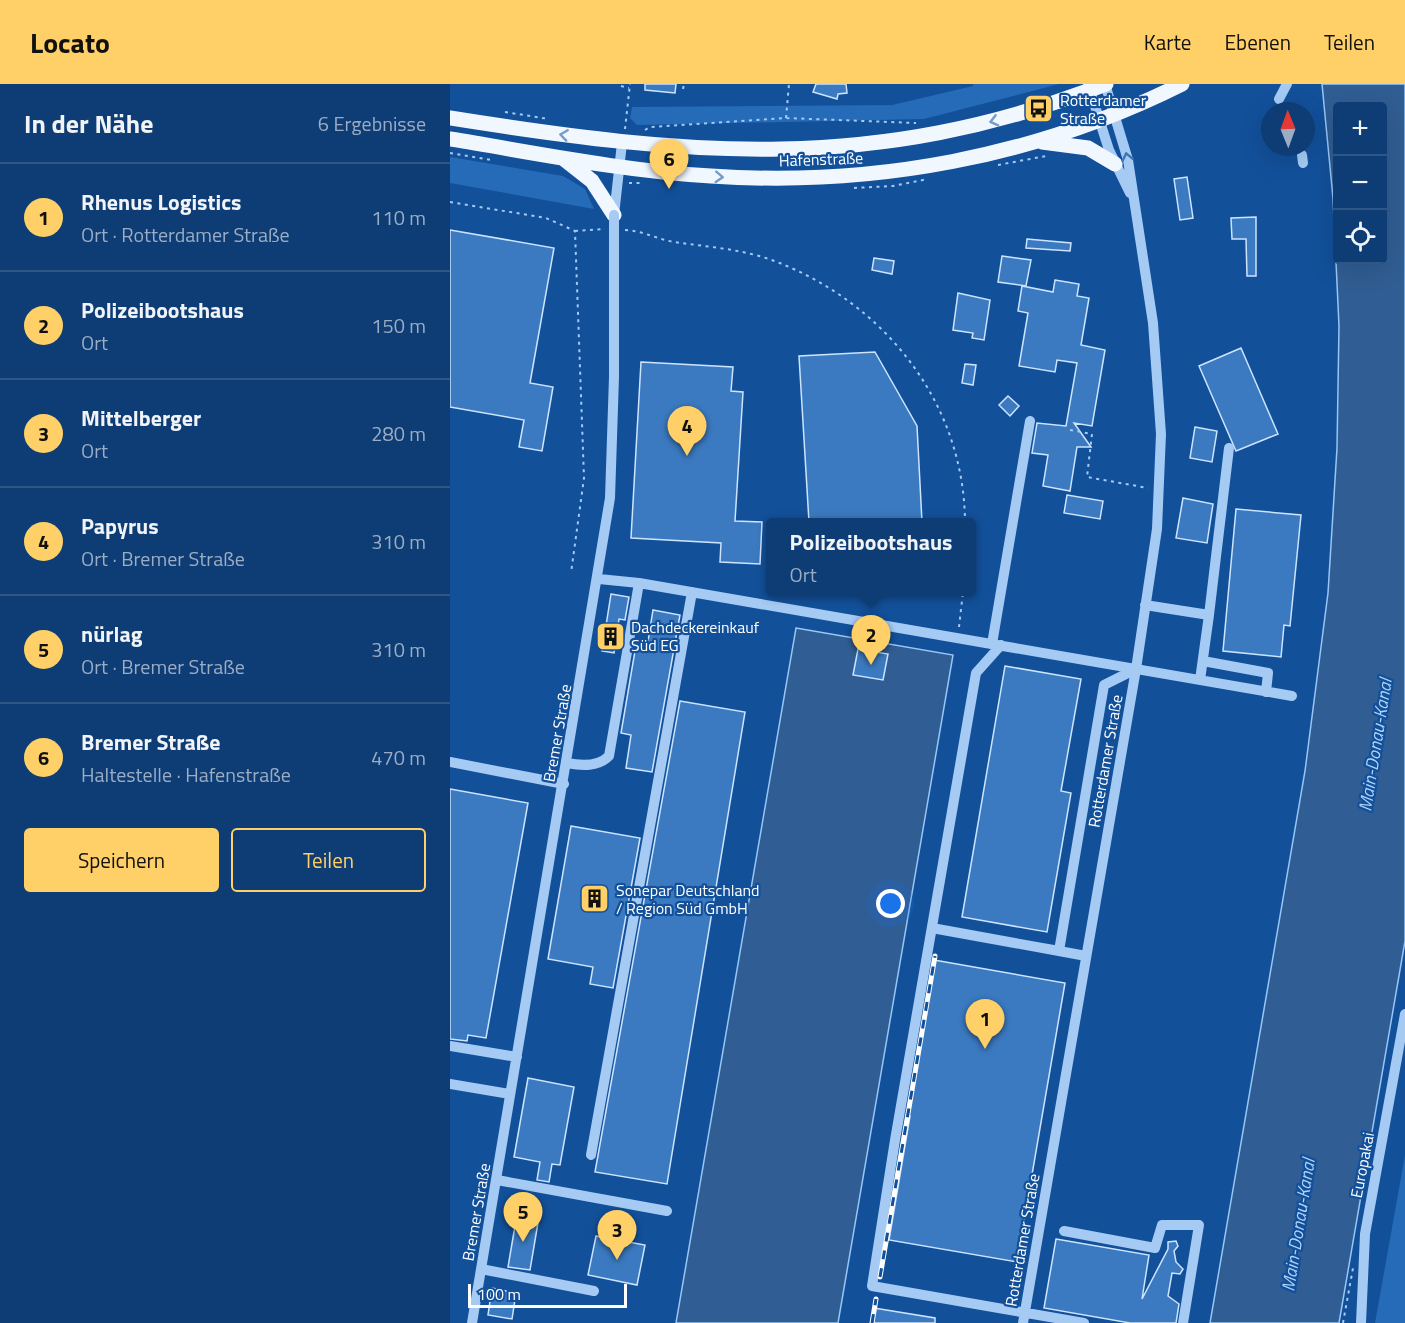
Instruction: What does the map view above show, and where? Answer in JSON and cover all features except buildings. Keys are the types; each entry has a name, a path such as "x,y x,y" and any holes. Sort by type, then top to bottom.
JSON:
{"main road":[{"name":"Hafenstraße","path":"450,118 621,134 741,151 853,147 966,128 1029,111 1089,87 1106,84"},
{"name":"Hafenstraße","path":"450,139 619,166 734,178 839,177 937,165 1036,141 1115,114 1182,84"},
{"path":"1036,141 1088,148 1115,164"},
{"path":"561,157 592,181 613,223"}],"street":[{"name":"Rotterdamer Straße","path":"1024,1318 1136,669 1156,529 1159,489 1159,377 1147,272 1128,159 1106,84"},
{"path":"1279,99 1287,84"},
{"name":"Rotterdamer Straße","path":"1089,87 1115,164 1134,201"},
{"name":"Bremer Straße","path":"472,1323 599,579 613,470 613,223 621,134"},
{"path":"1030,421 997,645 976,673 872,1286 1024,1318 1084,1323"},
{"path":"1200,680 1229,448"},
{"path":"599,579 639,583 1292,696"},
{"path":"567,763 582,766 595,764 604,761 609,756 639,583"},
{"path":"591,1155 692,592"},
{"path":"1146,605 1209,615"},
{"path":"1203,661 1268,673 1266,692"},
{"path":"1059,951 1104,685 1136,669"},
{"path":"450,762 564,784"},
{"path":"932,928 1086,956"},
{"name":"Europakai","path":"1360,1323 1365,1234 1401,1061 1405,1014"},
{"path":"450,1046 517,1057"},
{"path":"450,1084 510,1095"},
{"path":"496,1180 667,1211"},
{"path":"1064,1232 1155,1248 1162,1225 1199,1225 1183,1323"},
{"path":"481,1269 594,1291"}],"path":[{"path":"683,89 684,84"},
{"path":"786,118 789,84"},
{"path":"621,86 629,85 621,134 634,130"},
{"path":"495,111 551,119"},
{"path":"667,132 645,130 650,126 786,118 911,121 920,124 897,128"},
{"path":"450,202 546,218 574,231 613,223"},
{"path":"622,230 641,231 671,241 730,249 775,261 812,277 851,300 888,333 923,378 946,422 958,470 964,518"},
{"path":"571,573 584,478 574,231"},
{"path":"1070,430 1092,434 1087,477 1159,489"},
{"path":"958,638 962,596"}],"shaded area":[{"path":"973,84 1059,84 924,119 637,125 630,118 632,107 892,105 973,86"},
{"path":"450,157 563,176 585,189 594,209 450,183"},
{"path":"1405,1155 1405,1323 1375,1323"}],"water":[{"name":"Main-Donau-Kanal","path":"1322,84 1405,84 1405,941 1339,1323 1210,1323 1305,771 1328,593 1337,448 1339,326 1336,264 1387,264 1387,102 1333,102 1333,198"},
{"path":"796,628 953,655 838,1323 676,1323"}],"railway":[{"path":"880,1277 935,956"},
{"path":"872,1323 876,1299"}],"place":[{"name":"Rotterdamer Straße","path":"1039,109"},
{"name":"Bremer Straße","path":"669,189"},
{"name":"Papyrus","path":"687,456"},
{"name":"Dachdeckereinkauf Süd EG","path":"610,636"},
{"name":"Polizeibootshaus","path":"871,665"},
{"name":"Sonepar Deutschland / Region Süd GmbH","path":"595,899"},
{"name":"Rhenus Logistics","path":"985,1049"},
{"name":"nürlag","path":"523,1242"},
{"name":"Mittelberger","path":"617,1260"}]}
